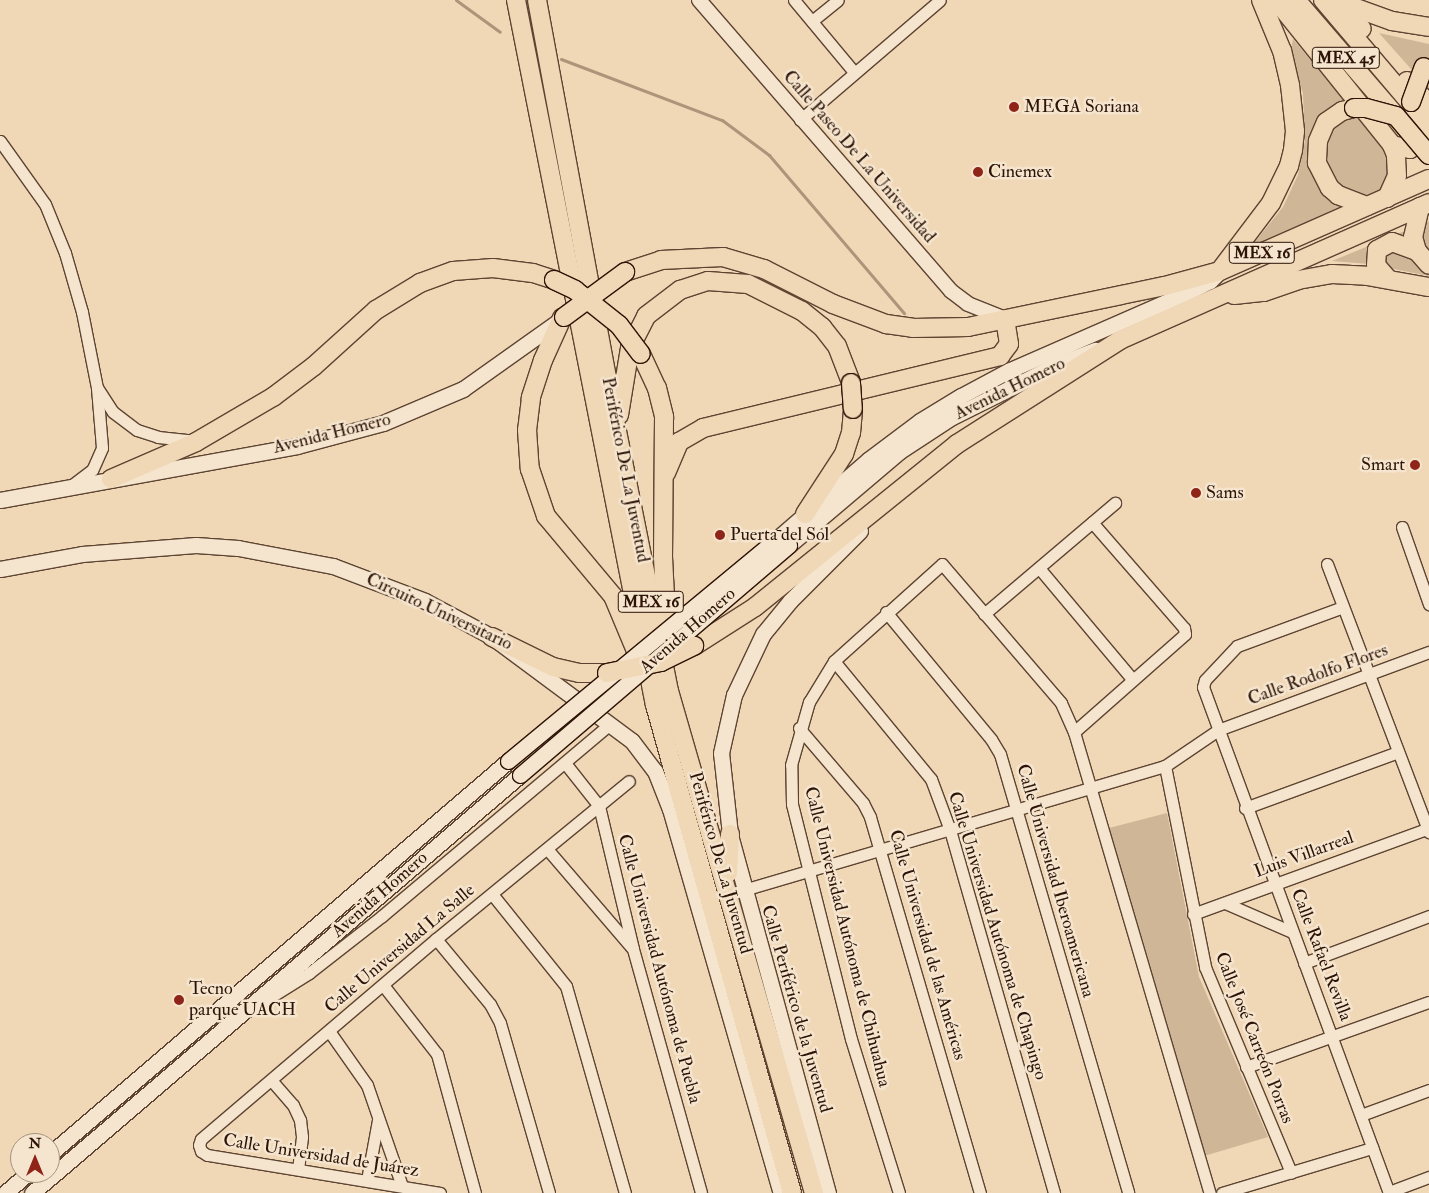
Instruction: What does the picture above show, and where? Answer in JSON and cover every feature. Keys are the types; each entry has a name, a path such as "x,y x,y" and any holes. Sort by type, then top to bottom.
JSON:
{"main road":[{"name":"Periférico De La Juventud","path":"516,0 655,705 792,1193"},
{"name":"Periférico De La Juventud","path":"537,0 617,431 669,690 734,891 814,1193"},
{"path":"1220,271 1271,204 1289,166 1293,150 1295,131 1290,85 1282,51 1261,0"},
{"path":"1276,0 1392,145 1397,160 1397,176 1387,198"},
{"name":"MEX 45","path":"1296,0 1429,155"},
{"name":"MEX 45","path":"1323,0 1429,125"},
{"path":"1341,2 1392,21 1429,28"},
{"path":"1341,2 1371,41 1429,104"},
{"path":"1410,102 1427,65"},
{"path":"1367,206 1338,195 1330,188 1317,163 1318,141 1326,122 1342,111 1366,108 1396,116"},
{"path":"1392,145 1410,149 1429,136"},
{"name":"Avenida Homero","path":"70,487 320,441 384,423 463,388 625,272 661,260 723,257 764,269 833,304 886,324 950,328 1131,294 1220,271 1429,179"},
{"path":"1417,251 1414,226 1424,205"},
{"name":"Avenida Homero","path":"60,1145 508,761 783,541 900,451 952,417 1058,364 1223,296 1424,205"},
{"path":"1388,279 1376,265 1377,250 1382,245 1392,242 1417,251 1429,265"},
{"path":"112,479 196,442 273,397 314,366 376,310 420,282 453,271 493,268 533,274 554,280 575,290 619,325 641,354 661,401 666,473 663,557 669,690"},
{"name":"Avenida Homero","path":"32,1193 520,775 783,541 805,514 868,460 920,421 961,396 1010,370 1186,293 1210,281 1220,271"},
{"path":"1223,296 1264,292 1320,275 1388,279 1429,287"},
{"path":"617,431 630,348 642,323 668,296 708,281 748,284 802,311 830,337 845,362 851,383 853,409 851,433 844,454 805,514"},
{"path":"563,318 536,380 530,406 528,456 534,484 546,516 557,533 613,596 655,705"},
{"path":"666,473 679,442 703,428 1000,356 1009,344 1005,319"},
{"name":"MEX 16","path":"910,484 1000,414 1120,340"},
{"name":"Periférico De La Juventud","path":"730,834 721,753 734,695 751,653 790,601 910,484"},
{"name":"Avenida Homero","path":"694,646 755,607 910,484"},
{"name":"MEX 16","path":"0,500 70,487"},
{"name":"Circuito Universitario","path":"0,569 82,554 150,547 196,545 238,548 333,566 370,578 425,601 492,637 566,671 607,673 661,662 694,646"},
{"name":"Periférico De La Juventud","path":"492,637 610,724 639,748 655,771 685,859 728,1014"},
{"path":"730,834 734,891"},
{"name":"Calle Periférico de la Juventud","path":"734,891 828,1193"},
{"path":"728,1014 746,1031"},
{"path":"728,1014 781,1193"},
{"path":"5,1193 16,1183"}],"street":[{"name":"Calle Paseo De La Universidad","path":"699,0 800,120 951,291 968,304 1005,319"},
{"path":"794,0 854,72"},
{"path":"812,21 828,4 838,0"},
{"path":"800,120 940,0"},
{"path":"0,141 45,204 66,253 81,305 97,388 102,448 92,470 70,487"},
{"path":"97,388 113,412 137,430 158,437 196,442"},
{"path":"1115,503 984,614 1061,703 1074,732 1210,1193"},
{"path":"1074,732 1132,680 1183,638 1185,631 1092,522"},
{"path":"1402,527 1429,604"},
{"name":"Calle Universidad Autónoma de Chihuahua","path":"899,1193 851,1039 791,794 791,765 799,728 813,693 834,661 886,612 942,564 984,614"},
{"path":"1327,564 1429,830"},
{"path":"1039,568 1132,680"},
{"name":"Calle Rafael Revilla","path":"1343,607 1232,648 1203,683 1245,808 1334,1038 1389,1192"},
{"name":"Calle Universidad Iberoamericana","path":"886,612 991,739 1002,762 1128,1193"},
{"name":"Calle Rodolfo Flores","path":"734,891 882,851 1165,766 1218,730 1429,652"},
{"name":"Calle Universidad Autónoma de Chapingo","path":"834,661 928,774 950,830 1054,1193"},
{"path":"246,1010 280,993 316,967 610,724"},
{"name":"Calle Universidad de las Américas","path":"799,728 862,802 882,851 980,1193"},
{"path":"1245,808 1398,752"},
{"name":"Calle Universidad Autónoma de Puebla","path":"565,762 599,806 633,949 700,1193"},
{"name":"Calle José Carreón Porras","path":"1165,766 1193,914 1208,979 1291,1173"},
{"name":"Calle Universidad La Salle","path":"200,1148 202,1139 436,939 548,850 629,781"},
{"name":"Luis Villarreal","path":"1193,914 1429,830"},
{"path":"548,850 633,949"},
{"path":"492,894 566,986 625,1193"},
{"path":"1225,903 1292,932"},
{"path":"1304,963 1429,916"},
{"path":"436,939 490,1004 500,1023 549,1193"},
{"path":"383,985 437,1054 474,1193"},
{"path":"1246,1067 1334,1038 1429,1002"},
{"path":"329,1032 363,1078 402,1186"},
{"path":"272,1081 293,1105 300,1120 302,1137 298,1169"},
{"path":"1361,1115 1429,1090"},
{"path":"367,1180 379,1118"},
{"name":"Calle Universidad de Juárez","path":"200,1148 207,1155 440,1193"},
{"path":"1222,1193 1372,1148"},
{"path":"1389,1192 1429,1176"}],"shaded area":[{"path":"1379,33 1429,44 1429,89 1419,78"},
{"path":"1293,39 1409,178 1251,247 1283,207 1298,175 1305,141 1303,94 1291,49"},
{"path":"1429,221 1429,276 1369,264 1332,261"},
{"path":"1167,813 1199,977 1268,1137 1204,1156 1109,828"}],"waterway":[{"path":"456,0 500,32"},
{"path":"561,59 722,120 769,155 904,313"}],"place":[{"name":"MEGA Soriana","path":"1014,107"},
{"name":"Cinemex","path":"978,172"},
{"name":"Smart","path":"1415,465"},
{"name":"Sams","path":"1196,493"},
{"name":"Puerta del Sol","path":"720,535"},
{"name":"Tecno parque UACH","path":"179,1000"}]}
